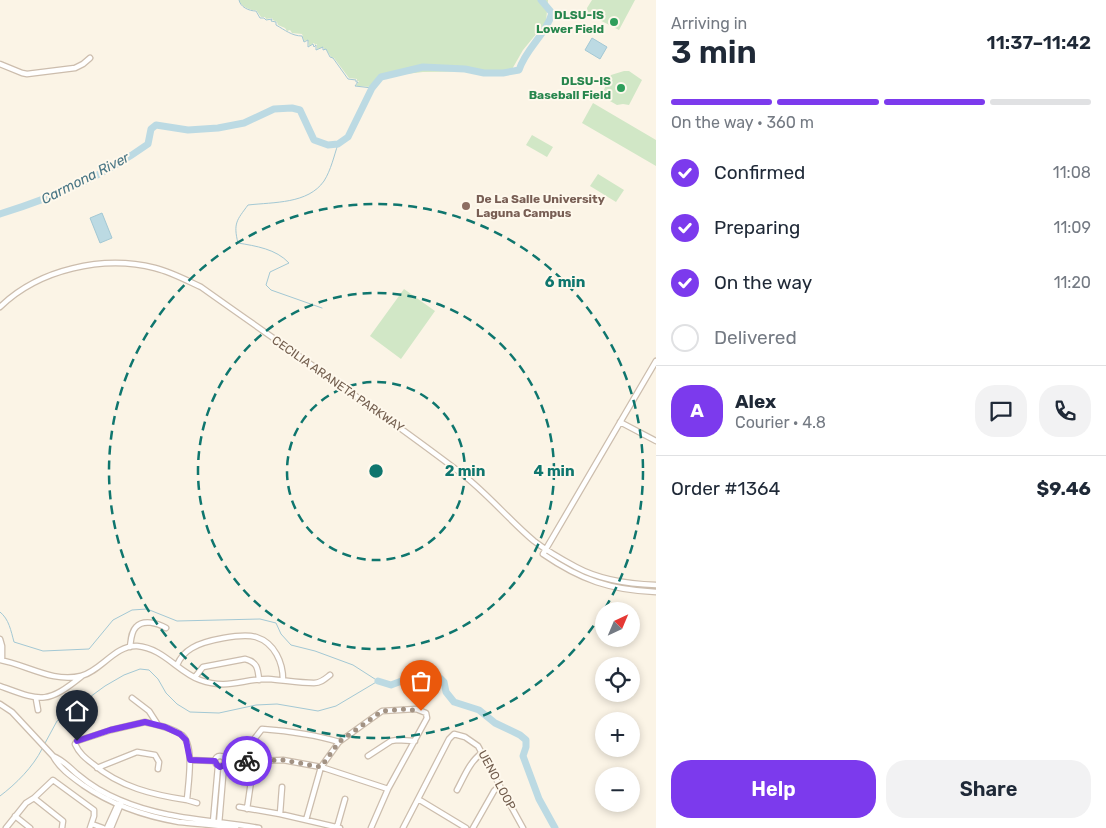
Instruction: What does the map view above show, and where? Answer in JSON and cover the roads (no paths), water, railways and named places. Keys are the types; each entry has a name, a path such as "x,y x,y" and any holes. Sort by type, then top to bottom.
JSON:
{"street":[{"path":"0,64 28,74 75,68 90,58"},
{"name":"CECILIA ARANETA PARKWAY","path":"0,307 16,294 51,275 84,266 109,263 136,265 170,273 201,287 413,436 470,480 524,532 546,550 594,576 615,581 656,585"},
{"path":"656,361 543,554 572,573 592,582 656,592"},
{"path":"620,422 656,441"},
{"path":"130,647 132,633 141,624 159,624 166,628"},
{"path":"177,665 183,655 199,644 224,638 256,637 268,643 277,655 282,668 283,680"},
{"path":"0,639 2,646 1,660 64,678 84,675"},
{"path":"0,686 36,699 55,696 110,658 130,647 138,646 155,651 195,678 224,685 258,680 314,683 322,681 330,675"},
{"path":"195,678 203,667 245,659 252,660 256,664 258,680"},
{"path":"64,678 67,688"},
{"path":"132,698 149,711 158,726"},
{"path":"36,699 38,710"},
{"path":"0,704 12,712 52,754 60,758 97,789 120,803 213,823 259,828"},
{"path":"306,820 321,767 339,742 382,711 416,709 426,713 427,718 388,789 370,828"},
{"path":"187,800 190,760 186,740 180,734 145,722 110,730 77,741 74,744 78,751 112,778 158,796 197,803"},
{"path":"247,808 254,761 255,738 262,729 300,732 339,742"},
{"name":"UENO LOOP","path":"403,828 449,739 454,734 475,742 523,828"},
{"path":"368,756 391,741 414,741"},
{"path":"97,768 138,752 155,755 159,762 158,769"},
{"path":"457,790 470,766 482,753"},
{"path":"215,761 216,758 221,756 225,759 219,823"},
{"path":"190,760 215,761"},
{"path":"218,766 225,763 283,760 321,767 388,789"},
{"path":"213,823 218,766 215,761"},
{"path":"6,828 26,803 34,798 49,782 55,781 94,810 91,826 103,828"},
{"path":"473,828 494,790 499,786"},
{"path":"280,814 282,787"},
{"path":"34,798 64,821 62,828"},
{"path":"239,807 280,814 338,828 345,799"},
{"path":"418,799 466,828"},
{"path":"109,828 120,803"},
{"path":"15,816 30,828"},
{"path":"512,824 518,820"},
{"path":"219,823 236,828"}],"water":[{"path":"592,38 607,47 600,59 585,50"},
{"path":"102,213 112,238 100,243 90,218"}],"waterway":[{"path":"239,0 245,8 256,11 260,18 272,19 271,21 276,22 276,25 286,31 302,36 304,42 308,40 308,47 313,44 314,47 316,45 316,50 323,47 323,50 326,49 330,57 333,58 348,79 358,82 355,86 372,88"},
{"name":"Carmona River","path":"0,214 39,201 77,185 131,156 148,144 151,129 156,125 188,130 218,128 244,123 274,109 292,108 300,110 314,140 328,145 338,144 348,137 372,88 381,77 423,67 465,69 484,73 503,73 519,70 552,13 541,0"},
{"path":"322,308 271,290 266,285 270,272 289,263 272,251 238,243 236,226 248,205 300,198 317,189 329,172 338,144"},
{"path":"0,612 8,622 14,642 43,651 89,649 113,620 132,610 147,609 177,621 260,619 276,623 281,634 291,645 315,651 353,665 378,681 336,706 318,711 277,704 256,705 219,713 190,712 177,704 166,693 158,679 149,670 140,669 124,675 105,686 57,721 44,745"},
{"path":"378,681 391,685 428,671 437,675 444,682 446,692 454,702 479,710 495,723 520,735 526,740 523,756 539,799 555,828"},
{"path":"0,796 24,775 42,749"}],"place":[{"name":"DLSU-IS Lower Field","path":"614,22"},
{"name":"DLSU-IS Baseball Field","path":"621,88"},
{"name":"De La Salle University Laguna Campus","path":"466,206"}]}
